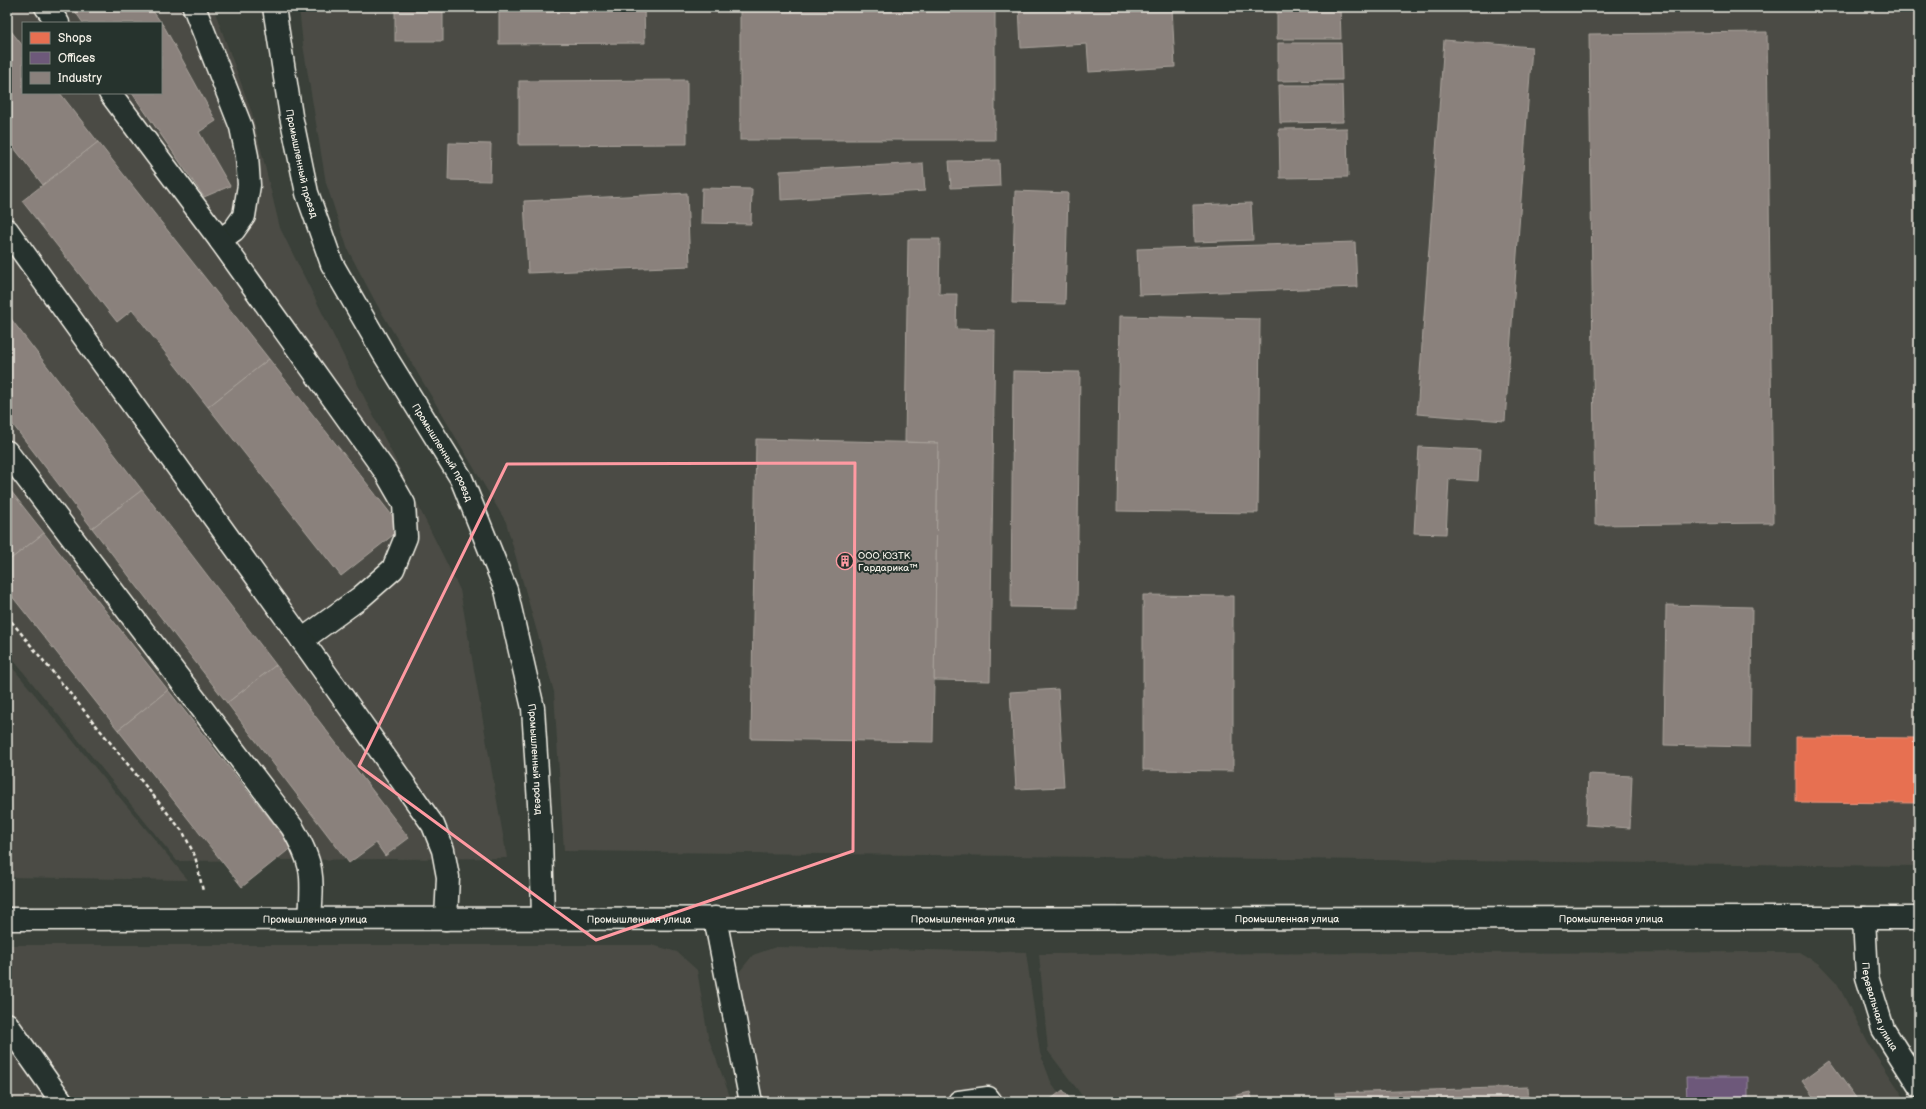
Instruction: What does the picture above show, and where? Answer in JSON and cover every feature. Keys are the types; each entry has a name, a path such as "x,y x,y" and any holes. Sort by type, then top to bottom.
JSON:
{"street":[{"path":"46,7 57,22"},
{"path":"194,7 241,127 247,156 249,185 244,216 234,230 220,240"},
{"name":"Промышленный проезд","path":"274,7 291,116 307,193 332,264 384,354 461,478 506,590 533,708 541,835 543,918"},
{"path":"111,94 220,240 385,471 404,504 406,537 393,569 361,597 302,640"},
{"path":"7,230 433,825 443,850 448,878 446,919"},
{"path":"7,452 292,827 306,850 313,877 310,919"},
{"path":"715,918 751,1102"},
{"name":"Перевальная улица","path":"1864,918 1867,977 1883,1029 1919,1086"},
{"name":"Промышленная улица","path":"7,919 1919,918"},
{"path":"7,1024 62,1102"},
{"path":"959,1102 988,1098 991,1102"}],"path":[{"path":"7,616 184,832 195,856 203,887 203,919"}],"highlighted area":[{"path":"855,463 853,851 596,940 359,766 507,464"}],"shaded area":[{"path":"7,7 213,7 252,113 280,228 460,590 507,858 177,861 7,652"},
{"path":"299,7 1919,7 1919,866 564,851 554,692 506,522 376,303 348,250 326,183 303,45"},
{"path":"7,661 188,880 7,877"},
{"path":"7,945 652,945 677,952 697,970 708,1037 732,1102 7,1102"},
{"path":"776,947 1026,952 1040,1053 1051,1082 1065,1102 765,1102 753,1058 741,998 740,971 753,955"},
{"path":"1799,952 1819,964 1837,983 1868,1043 1907,1102 1087,1102 1048,1051 1039,954"}],"building: Shops":[{"path":"1796,737 1919,738 1919,803 1796,802"}],"building: Offices":[{"path":"1686,1077 1748,1077 1748,1102 1687,1102"}],"building: Industry":[{"path":"72,7 150,7 161,22 82,22"},
{"path":"395,7 443,7 443,41 395,41"},
{"path":"499,7 644,7 645,43 499,44"},
{"path":"740,7 995,7 995,140 740,140"},
{"path":"1019,7 1172,7 1175,67 1089,72 1087,44 1021,48"},
{"path":"1277,7 1340,7 1341,39 1277,39"},
{"path":"162,24 216,121 199,132 230,186 204,197 133,94 162,94"},
{"path":"7,26 22,45 22,94 61,94 98,142 43,185 7,139"},
{"path":"1767,32 1773,523 1595,525 1589,34"},
{"path":"1444,40 1532,47 1505,421 1417,414"},
{"path":"1278,43 1341,43 1342,80 1278,81"},
{"path":"687,80 687,144 519,145 519,81"},
{"path":"1279,85 1342,85 1343,122 1280,123"},
{"path":"1347,128 1348,177 1280,178 1279,129"},
{"path":"98,142 269,359 208,407 132,310 117,322 22,201"},
{"path":"449,143 491,144 490,181 448,180"},
{"path":"999,160 1000,186 951,188 949,161"},
{"path":"923,163 925,191 781,200 780,171"},
{"path":"702,188 752,189 751,224 701,223"},
{"path":"1015,191 1068,193 1065,304 1012,303"},
{"path":"687,193 690,266 528,273 524,201"},
{"path":"1251,203 1253,240 1194,242 1193,205"},
{"path":"908,239 940,239 939,294 957,294 956,329 995,330 990,681 934,680 938,443 905,442"},
{"path":"1355,242 1357,287 1139,295 1137,249"},
{"path":"8,315 142,490 92,528 7,417"},
{"path":"1120,316 1260,319 1258,513 1117,511"},
{"path":"269,359 402,528 341,576 208,407"},
{"path":"1013,371 1080,372 1077,608 1011,607"},
{"name":"ООО ЮЗТК Гардарика™","path":"756,439 938,443 933,742 751,739"},
{"path":"1419,447 1480,450 1478,481 1449,479 1446,534 1414,533"},
{"path":"7,486 44,533 7,562"},
{"path":"142,490 276,665 227,703 92,528"},
{"path":"44,533 168,690 118,730 7,590 7,562"},
{"path":"1143,595 1233,596 1233,771 1143,770"},
{"path":"1666,605 1752,607 1750,747 1664,745"},
{"path":"276,665 409,838 385,856 376,843 349,863 227,703"},
{"path":"1058,689 1064,787 1016,789 1010,692"},
{"path":"168,690 292,847 242,887 118,730"},
{"path":"1588,774 1632,776 1630,828 1586,825"},
{"path":"1829,1061 1859,1102 1817,1102 1802,1081"},
{"path":"1528,1087 1529,1102 1336,1102 1335,1093"},
{"path":"1063,1090 1072,1102 1047,1102"},
{"path":"1250,1092 1253,1102 1208,1102"},
{"path":"1190,1097 1191,1102 1148,1102"}],"place":[{"name":"ООО ЮЗТК Гардарика™","path":"845,561"}]}
